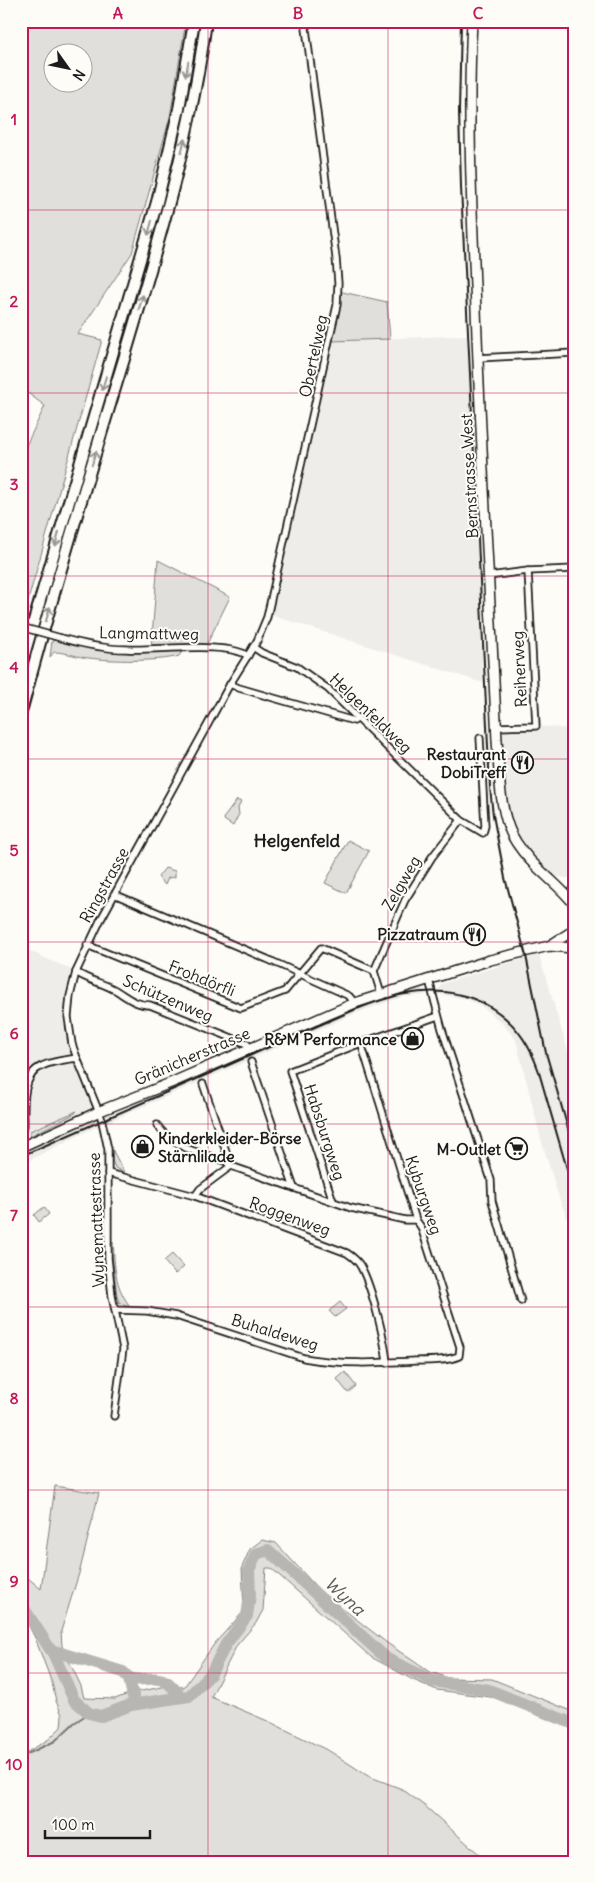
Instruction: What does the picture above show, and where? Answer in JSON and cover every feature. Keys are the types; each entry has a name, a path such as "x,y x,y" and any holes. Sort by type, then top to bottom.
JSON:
{"highway":[{"path":"21,665 157,202 179,109 194,21"},
{"path":"21,712 63,560 171,196 191,112 206,21"}],"main road":[{"name":"Bernstrasse West","path":"472,21 469,131 478,358 496,727 505,814 509,829 531,860 574,904"},
{"name":"Gränicherstrasse","path":"549,946 572,930"},
{"path":"572,930 570,940 573,948"},
{"name":"Gränicherstrasse","path":"21,1147 100,1111 355,1003 490,960 549,946 573,948"}],"street":[{"name":"Obertelweg","path":"230,684 261,634 267,617 337,306 336,258 305,21"},
{"path":"478,358 574,352"},
{"path":"489,576 528,571 574,569"},
{"name":"Reiherweg","path":"496,727 536,726 528,571"},
{"name":"Langmattweg","path":"21,627 105,648 138,650 224,648 239,650 248,656"},
{"name":"Helgenfeldweg","path":"253,647 262,653 287,662 312,676 328,689 461,820 483,833 485,826 480,738"},
{"path":"230,684 354,721 358,718"},
{"name":"Ringstrasse","path":"100,1111 76,1058 72,1044 68,1017 70,996 76,972 87,945 114,894 230,684"},
{"name":"Zelgweg","path":"374,971 404,900 432,857 461,820"},
{"path":"114,894 301,974 349,996 355,1003"},
{"name":"Frohdörfli","path":"87,945 241,1008 285,991 322,948 374,971"},
{"path":"374,971 381,994"},
{"name":"Schützenweg","path":"76,972 117,991 125,998 142,1005 150,1005 247,1044 250,1048"},
{"path":"574,975 574,984"},
{"path":"429,980 438,1016 491,1180 492,1201 521,1302"},
{"path":"362,1043 438,1016"},
{"name":"Habsburgweg","path":"332,1201 290,1071 362,1043"},
{"name":"Kyburgweg","path":"362,1043 416,1220 421,1227 460,1347 459,1356"},
{"path":"21,1128 24,1126 26,1087 32,1072 47,1064 76,1058"},
{"path":"251,1062 294,1188"},
{"path":"203,1084 231,1166"},
{"name":"Wynemattestrasse","path":"100,1111 108,1149 108,1248 115,1310 123,1350 114,1416"},
{"path":"157,1125 174,1144 231,1166 351,1208 405,1220 416,1220"},
{"path":"195,1196 200,1189 231,1166"},
{"name":"Roggenweg","path":"108,1173 195,1196 347,1253 361,1266 368,1284 387,1364"},
{"name":"Buhaldeweg","path":"115,1310 148,1311 176,1316 304,1358 348,1364 387,1364 459,1356"}],"shaded area":[{"path":"21,21 186,21 170,117 132,253 78,334 102,340 21,625 21,456 45,406 21,388"},
{"path":"338,291 387,302 390,339 331,341"},
{"path":"469,335 483,683 268,614 331,341"},
{"path":"158,560 230,597 205,648 184,649 179,656 147,660 98,659 54,652 50,657 52,641 61,638 85,644 151,649"},
{"path":"536,726 574,729 574,879 545,875 509,829 496,727"},
{"path":"237,800 241,802 238,808 239,814 233,826 224,820"},
{"path":"348,840 369,851 346,893 325,883"},
{"path":"165,868 175,871 175,877 168,878 165,885 158,877"},
{"path":"21,947 76,972 70,996 72,1044 100,1111 25,1146 26,1087 21,1085"},
{"path":"539,955 574,1071 574,1234 560,1201 541,1139 516,1040 504,1025 484,1008 467,999 437,994 441,984"},
{"path":"423,988 426,995 402,997 354,1014 92,1129 21,1164 21,1153 352,1008 397,993"},
{"path":"77,1111 74,1114 30,1136 30,1131"},
{"path":"112,1149 125,1173 115,1168 112,1160"},
{"path":"44,1207 49,1214 39,1222 34,1215"},
{"path":"113,1242 116,1275 120,1290 129,1305 128,1307 119,1302 117,1297 111,1246"},
{"path":"172,1254 184,1267 175,1274 164,1261"},
{"path":"340,1302 346,1309 335,1317 329,1311"},
{"path":"345,1372 356,1386 348,1393 337,1379"},
{"path":"55,1486 99,1493 80,1570 61,1631 62,1646 81,1686 84,1698 115,1699 131,1693 167,1686 184,1687 215,1643 244,1611 242,1567 250,1549 262,1540 276,1543 320,1591 387,1643 428,1671 448,1678 492,1679 574,1712 574,1728 497,1698 437,1690 413,1680 371,1657 271,1568 266,1568 263,1610 256,1623 237,1645 211,1697 270,1722 331,1752 368,1776 402,1789 426,1807 488,1862 21,1862 21,1756 49,1739 61,1727 62,1715 56,1701 52,1683 35,1638 21,1611 21,1572 41,1589"}],"waterway":[{"name":"Wyna","path":"21,1604 54,1655 74,1700 89,1713 101,1716 131,1705 189,1696 210,1675 226,1644 247,1616 250,1595 249,1570 256,1554 268,1550 387,1659 433,1681 489,1690 574,1724"},
{"name":"Wyna","path":"51,1650 123,1672 133,1679 160,1679 167,1682 181,1697"},
{"name":"Wyna","path":"129,1679 135,1704"},
{"path":"21,1757 55,1741 74,1723 89,1713"}],"railway":[{"path":"461,21 459,111 461,187 490,788 505,878 526,956 546,1053 574,1149"},
{"path":"21,1156 354,1010 405,994 449,993 468,997 487,1005 503,1016 517,1030 529,1048 538,1069 574,1193"},
{"path":"568,1187 574,1208"}],"place":[{"name":"Restaurant DobiTreff","path":"522,763"},
{"name":"Pizzatraum","path":"475,934"},
{"name":"R&M Performance","path":"413,1039"},
{"name":"Kinderkleider-Börse Stärnlilade","path":"142,1147"},
{"name":"M-Outlet","path":"517,1149"}],"district":[{"name":"Helgenfeld","path":"297,840"}]}
